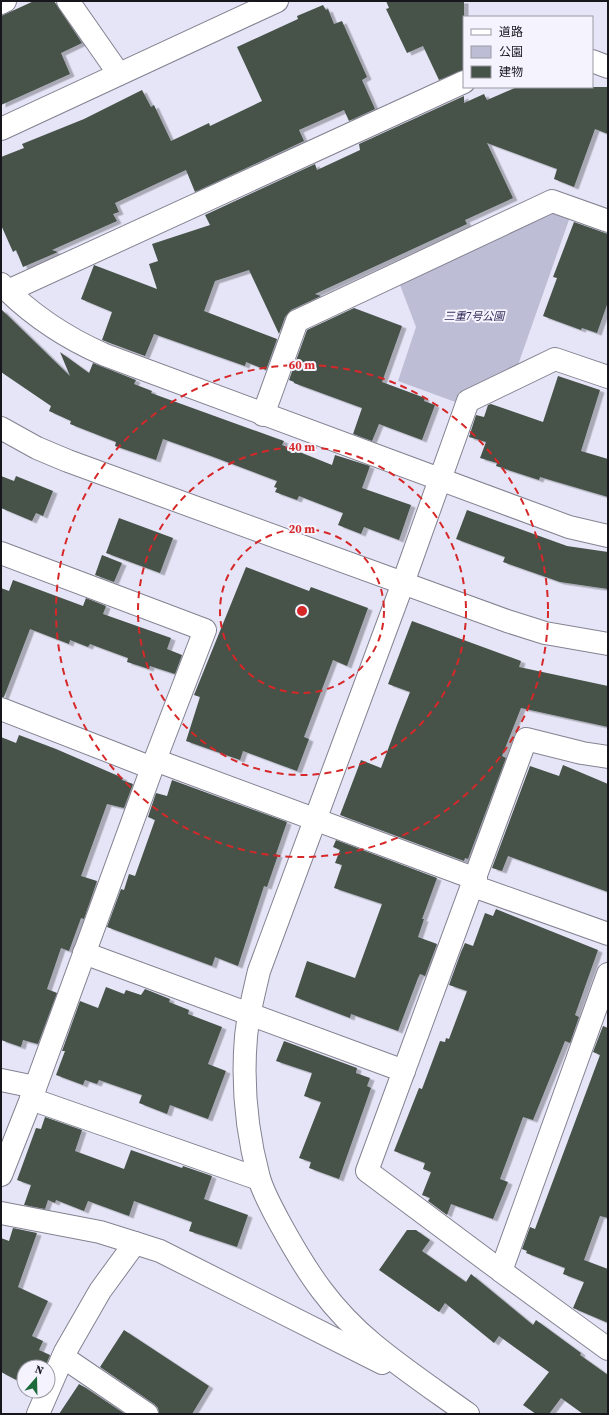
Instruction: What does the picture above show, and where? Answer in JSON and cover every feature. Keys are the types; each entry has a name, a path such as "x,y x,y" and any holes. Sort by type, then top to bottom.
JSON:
{"street":[{"path":"1,3 5,1"},
{"path":"68,1 119,74"},
{"path":"1,129 276,1"},
{"path":"593,61 608,67"},
{"path":"463,82 5,288 48,324 86,347 263,415 569,526 608,536"},
{"path":"263,415 297,321 552,201 608,221"},
{"path":"468,1414 421,1382 372,1343 322,1294 291,1244 270,1205 259,1179 247,1110 246,1045 249,1015 259,971 314,819 403,583 468,401 555,359 608,377"},
{"path":"3,434 68,461 545,633 608,644"},
{"path":"1,553 205,630 153,764 33,1093 1,1175"},
{"path":"1,710 314,819 608,934"},
{"path":"608,757 582,753 526,739 475,882 367,1171 608,1349"},
{"path":"84,953 404,1071"},
{"path":"501,1270 608,974"},
{"path":"1,1080 259,1179"},
{"path":"1,1213 100,1232 160,1251 421,1382"},
{"path":"38,1414 63,1357 100,1291 135,1243"},
{"path":"63,1357 147,1414"}],"green space":[{"name":"三重7号公園","path":"554,213 570,217 518,365 458,403 398,381 416,327 400,285"}],"building":[{"path":"34,1 54,1 82,43 61,53 70,74 1,105 1,16"},
{"path":"386,1 464,1 463,70 439,80 423,46 407,53 386,9 389,8"},
{"path":"323,5 326,10 328,9 334,24 342,21 367,77 362,80 375,109 349,121 344,110 299,130 304,141 195,192 186,170 115,203 119,212 113,214 117,221 52,250 58,252 23,267 16,250 13,252 1,225 1,157 24,148 22,144 84,119 142,90 151,107 154,105 171,141 209,123 210,126 262,101 237,47 298,19 297,16"},
{"path":"608,87 608,134 595,129 574,187 554,179 557,169 487,143 513,198 465,220 467,224 315,294 321,296 291,310 285,317 279,334 249,270 215,281 204,311 277,339 266,370 246,362 245,366 154,334 145,356 102,340 112,312 81,299 94,265 157,289 149,264 158,261 152,244 210,225 205,215 315,164 317,170 360,150 359,144 464,96 464,103 484,94 487,100 515,88"},
{"path":"574,222 608,234 608,302 597,333 582,328 581,330 543,316 557,278 553,277"},
{"path":"354,308 402,326 382,382 425,398 424,401 435,405 422,440 379,424 372,441 353,434 362,408 289,380 307,330"},
{"path":"1,309 70,376 60,352 89,373 93,363 136,380 134,384 152,391 151,393 284,441 282,445 332,465 335,455 370,466 362,488 411,505 399,540 364,527 361,534 338,525 343,513 299,496 297,500 275,492 277,488 274,487 277,481 163,439 156,460 115,446 116,442 70,424 71,421 49,411 51,406 1,372"},
{"path":"558,376 600,390 581,451 608,459 608,497 540,477 539,480 496,466 497,463 480,458 486,442 469,437 476,415 484,417 488,405 491,404 543,422"},
{"path":"1,476 14,481 16,476 53,491 43,516 36,513 32,521 1,508"},
{"path":"467,510 567,546 608,552 608,589 560,582 503,562 505,557 456,539"},
{"path":"119,518 173,538 160,573 106,553"},
{"path":"102,555 122,563 114,582 95,575"},
{"path":"246,567 309,591 311,587 368,608 347,666 333,660 304,737 309,739 297,771 243,751 240,760 186,741 200,697 194,695"},
{"path":"13,580 83,606 86,598 106,606 103,614 171,638 167,649 182,655 175,674 150,666 149,669 127,662 128,658 90,644 88,647 70,640 69,644 30,629 4,697 1,697 1,588 9,591"},
{"path":"412,621 521,661 519,667 608,686 608,727 521,708 502,756 506,758 468,859 465,858 464,861 340,815 361,760 381,768 410,692 388,684"},
{"path":"19,735 56,749 123,778 122,780 133,784 124,808 107,804 81,876 97,881 84,919 81,918 69,951 61,948 47,989 57,993 38,1044 23,1040 21,1047 1,1040 1,737 16,743"},
{"path":"563,765 608,784 608,892 508,856 502,871 492,868 530,766 559,776"},
{"path":"172,780 287,822 276,854 278,855 267,887 264,886 238,966 215,957 212,966 107,927 121,889 124,890 129,874 135,876 155,820 148,817 156,793 167,796"},
{"path":"336,840 437,878 422,919 424,919 418,937 437,944 425,976 420,974 418,978 398,1031 351,1014 350,1018 295,997 307,961 355,978 382,904 334,888 342,865 335,863 340,850 333,847"},
{"path":"496,909 598,950 575,1015 579,1017 570,1043 565,1041 533,1120 523,1117 500,1179 508,1182 493,1219 451,1204 447,1215 428,1201 430,1198 422,1195 431,1172 423,1169 425,1163 394,1151 419,1088 422,1089 440,1041 445,1042 446,1038 449,1039 467,991 449,985 461,952 465,943 473,946 485,913 493,916"},
{"path":"106,987 124,994 126,990 141,995 145,989 170,999 169,1002 189,1010 188,1014 222,1027 208,1064 226,1071 208,1119 170,1105 167,1114 139,1103 142,1095 99,1080 97,1084 85,1080 83,1085 56,1075 65,1051 62,1051 80,1001 98,1008"},
{"path":"603,1026 608,1028 608,1218 600,1216 584,1260 608,1269 608,1323 573,1308 584,1282 563,1274 565,1268 526,1253 527,1251 522,1249 530,1227 535,1229 600,1055 593,1052"},
{"path":"284,1041 357,1068 356,1073 370,1078 367,1086 371,1088 339,1179 309,1168 311,1162 299,1158 321,1102 304,1096 312,1073 276,1061"},
{"path":"45,1117 82,1130 75,1151 124,1169 131,1150 182,1168 183,1166 212,1176 204,1199 248,1215 237,1247 189,1231 192,1222 134,1201 129,1216 88,1201 84,1211 56,1200 55,1203 48,1200 45,1209 24,1205 31,1185 17,1180 36,1128 41,1129"},
{"path":"13,1228 37,1233 18,1287 48,1301 32,1336 43,1341 39,1350 50,1355 48,1359 16,1359 16,1380 1,1372 1,1238 9,1241"},
{"path":"407,1230 416,1230 430,1240 422,1251 466,1282 471,1274 533,1325 536,1320 608,1375 608,1414 583,1414 561,1398 549,1414 536,1414 523,1405 549,1372 499,1336 494,1343 445,1303 439,1312 379,1270"},
{"path":"124,1330 209,1386 192,1414 159,1414 158,1408 154,1404 100,1367"},
{"path":"79,1384 86,1388 125,1414 59,1414"}]}
